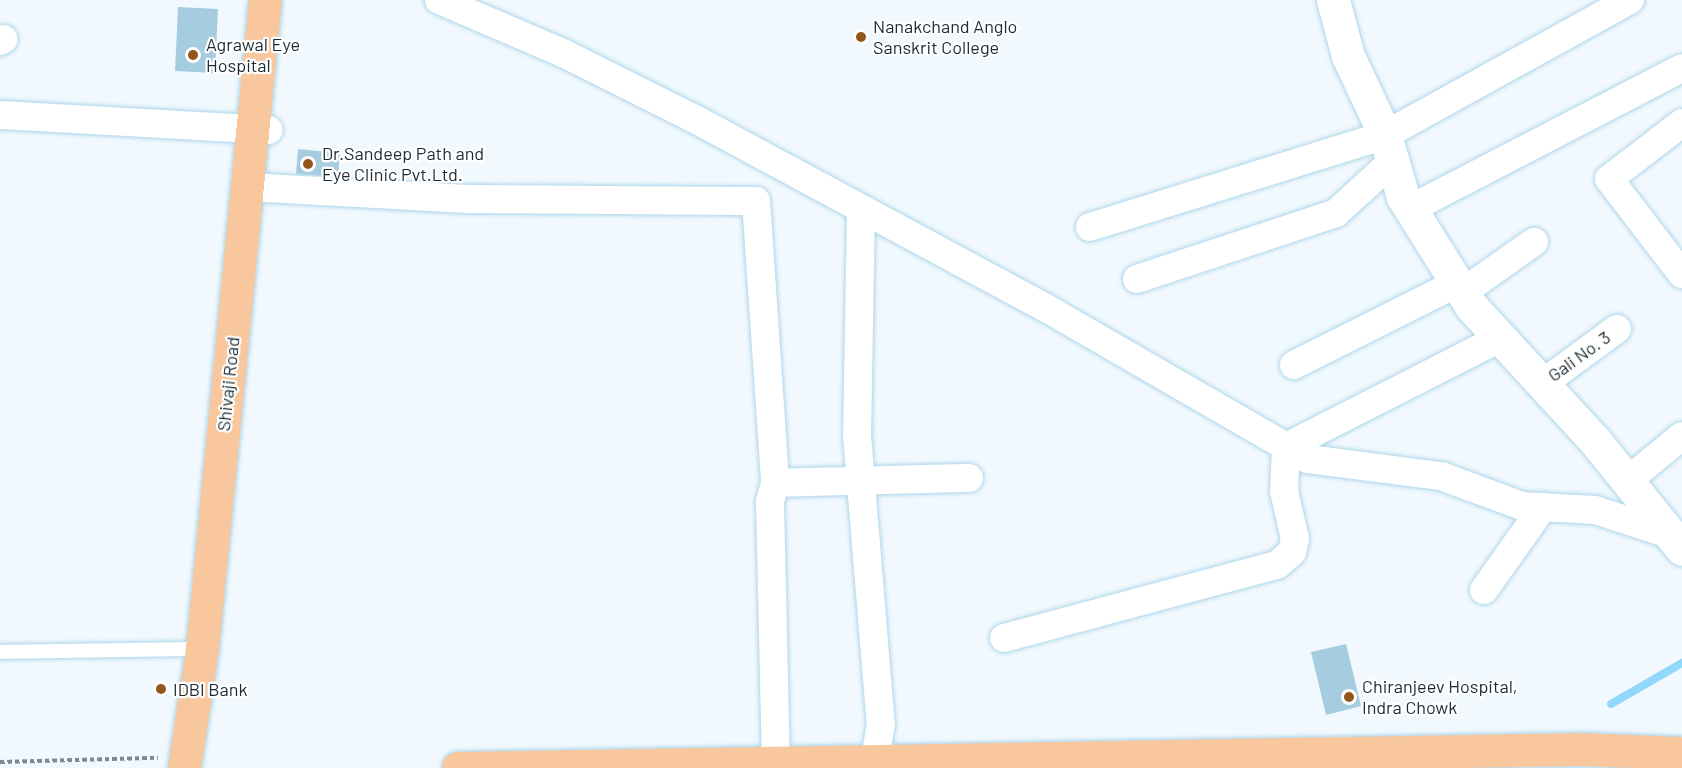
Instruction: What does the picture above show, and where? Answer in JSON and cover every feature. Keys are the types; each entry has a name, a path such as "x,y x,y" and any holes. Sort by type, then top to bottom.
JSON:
{"main road":[{"name":"Shivaji Road","path":"190,764 207,649 261,129 265,0"},
{"path":"261,129 282,0"},
{"path":"458,768 875,758 1584,759 1682,753"}],"street":[{"path":"439,0 575,59 861,208 1308,459 1441,476 1522,506 1595,510 1673,540"},
{"path":"1333,0 1348,56 1389,148 1410,209 1460,288 1673,540"},
{"path":"1090,227 1389,148 1630,0"},
{"path":"1410,209 1682,68"},
{"path":"0,107 0,115 261,129"},
{"path":"1682,123 1609,179 1682,274"},
{"path":"1137,279 1336,213 1389,148"},
{"path":"255,188 472,200 756,201 775,483 770,502 776,760"},
{"path":"861,208 857,435 864,482 880,724 875,758"},
{"path":"1294,364 1460,288 1534,242"},
{"name":"Gali No. 3","path":"1542,384 1617,329"},
{"path":"1286,447 1500,338"},
{"path":"1626,482 1682,436"},
{"path":"1004,638 1277,565 1292,552 1295,539 1284,491 1286,447"},
{"path":"775,483 969,478"},
{"path":"1484,590 1543,507"}],"lane":[{"path":"0,652 207,649"}],"path":[{"path":"0,762 190,764"}],"building":[{"path":"178,7 218,9 215,73 175,71"},
{"path":"298,149 340,153 338,177 296,174"},
{"path":"1346,644 1361,706 1326,715 1311,652"}],"waterway":[{"path":"1611,704 1682,663"}],"place":[{"name":"Nanakchand Anglo Sanskrit College","path":"861,37"},
{"name":"Agrawal Eye Hospital","path":"193,55"},
{"name":"Dr.Sandeep Path and Eye Clinic Pvt.Ltd.","path":"308,164"},
{"name":"IDBI Bank","path":"161,689"},
{"name":"Chiranjeev Hospital, Indra Chowk","path":"1349,697"}]}
